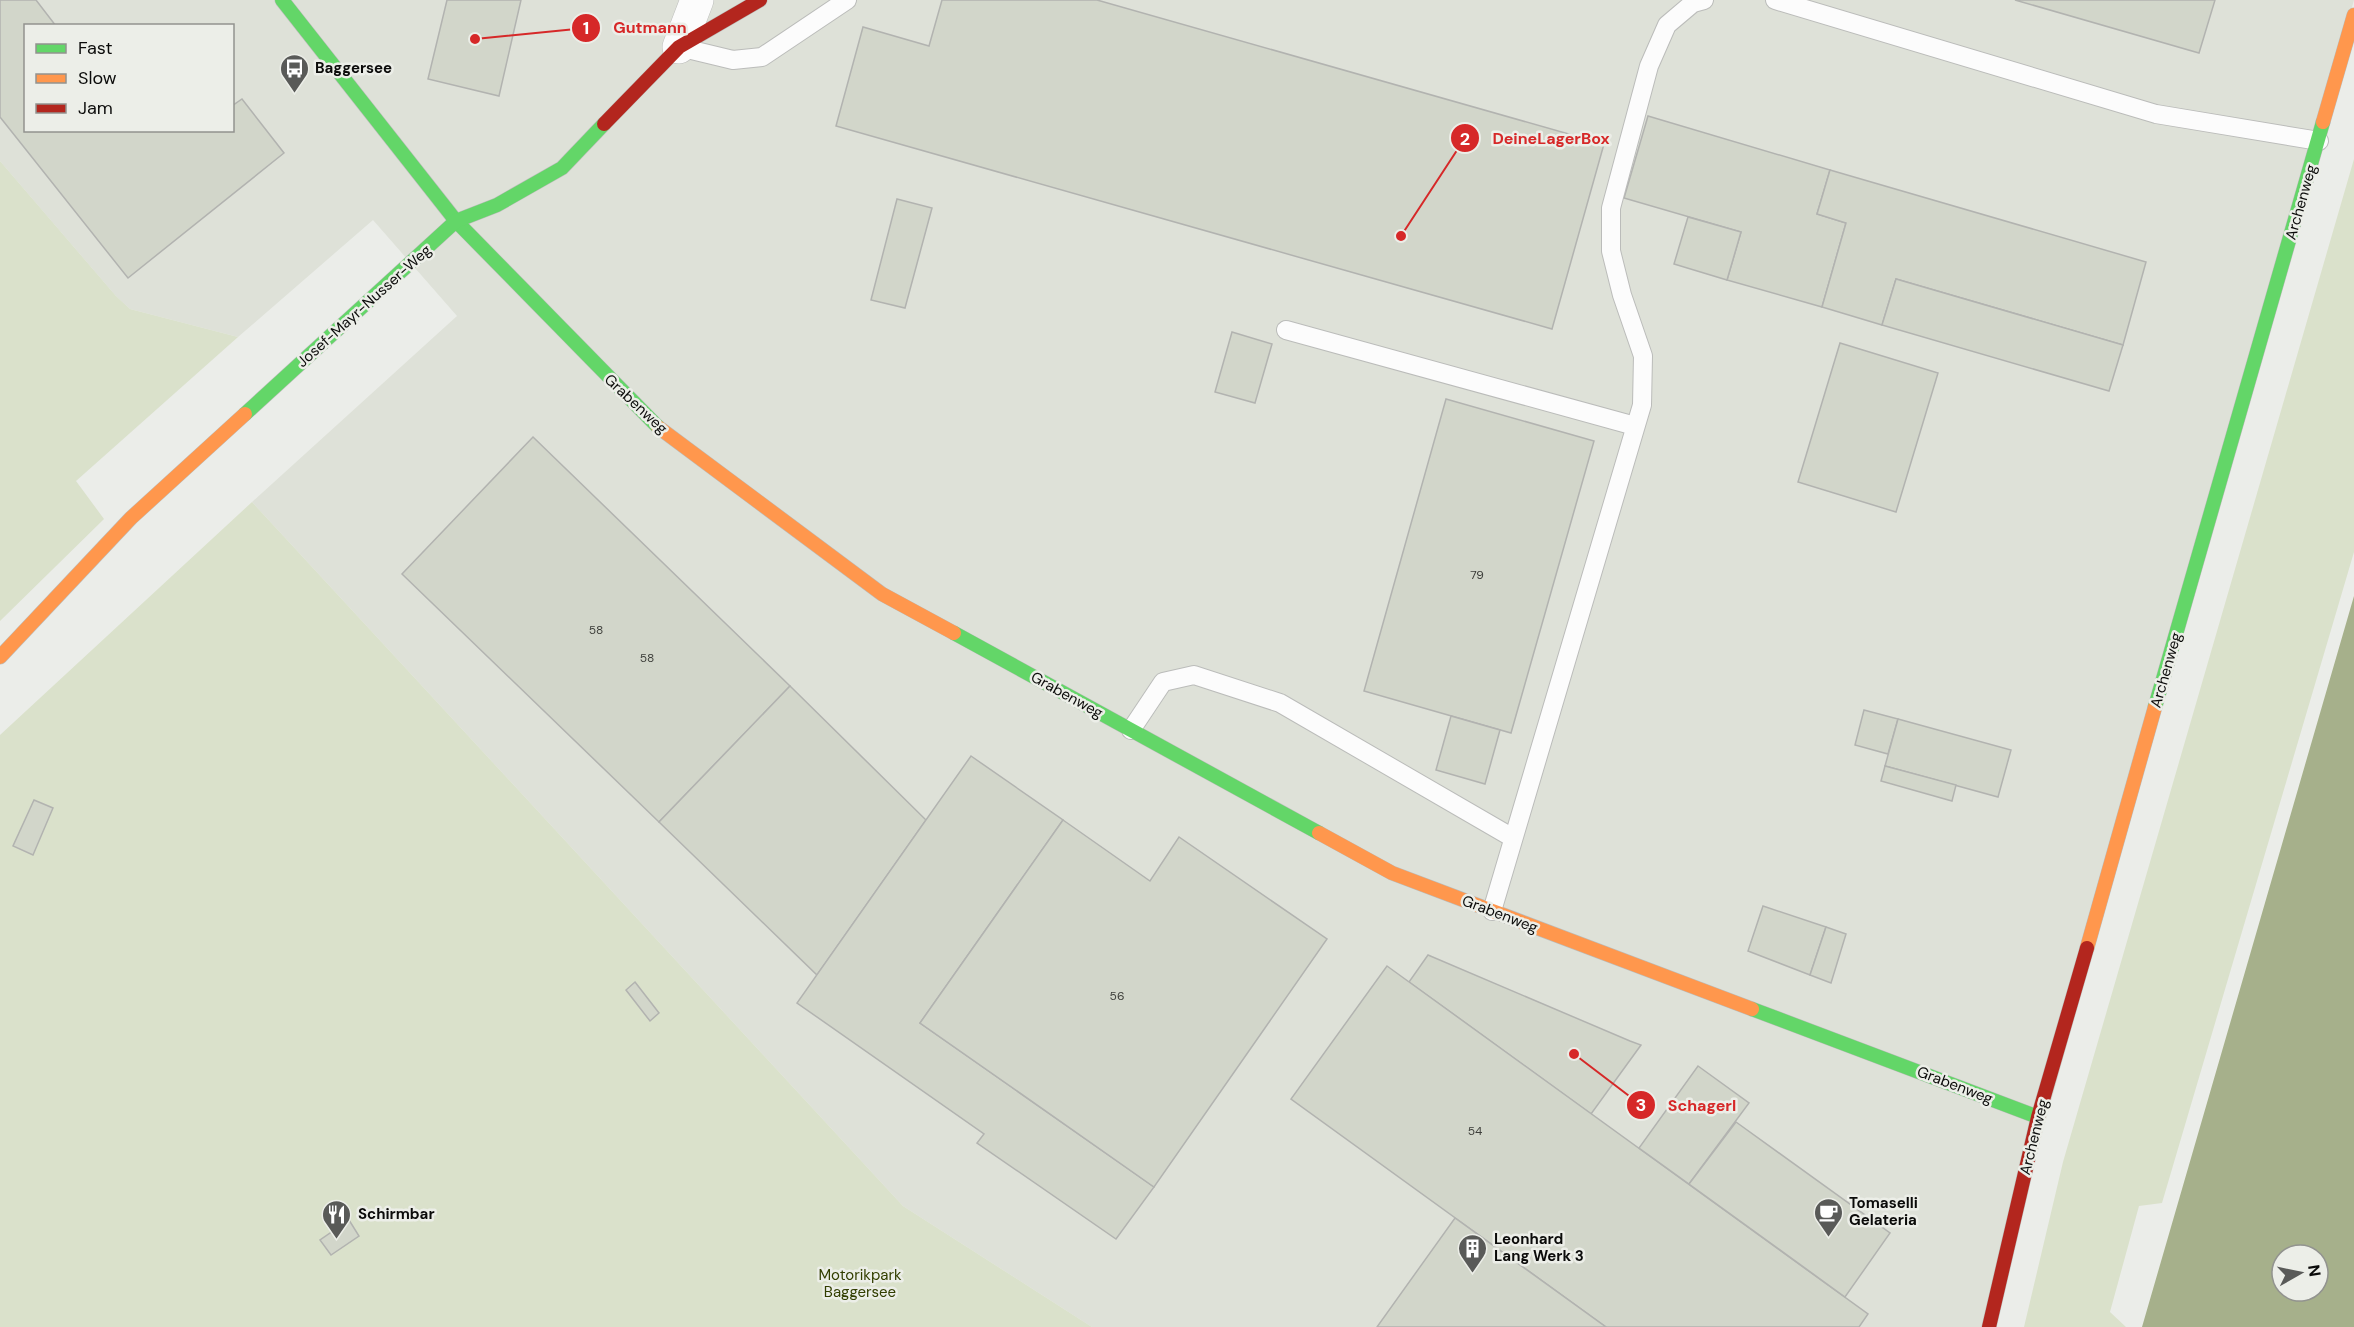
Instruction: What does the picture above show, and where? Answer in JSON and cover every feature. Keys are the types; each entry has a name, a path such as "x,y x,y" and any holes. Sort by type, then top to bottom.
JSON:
{"street":[{"name":"Grabenweg","path":"282,0 456,221 651,422 882,594 1392,873 2038,1117"},
{"path":"680,47 697,0"},
{"name":"Josef-Mayr-Nusser-Weg","path":"0,657 131,518 456,221 497,205 562,168 680,47 760,0"},
{"name":"Archenweg","path":"1989,1327 2038,1117 2354,15"}],"lane":[{"path":"680,47 733,60 762,57 847,0"},
{"path":"1775,0 2156,114 2319,141"},
{"path":"1492,911 1642,405 1643,356 1622,295 1611,250 1611,208 1649,66 1667,25 1694,1"},
{"path":"1286,330 1635,426"},
{"path":"1131,730 1163,682 1194,675 1280,703 1513,838"}],"shaded area":[{"path":"0,0 2354,0 1989,1327 1092,1327 903,1206 252,502 457,316 373,220 238,337 130,309 116,296 0,161"},
{"path":"2354,596 2354,1327 2142,1327"}],"green space":[{"path":"2354,159 2354,552 2162,1203 2139,1206 2110,1312 2126,1327 2024,1327 2063,1162"},
{"path":"0,161 116,296 130,309 238,337 76,481 104,519 0,621"},
{"name":"Motorikpark Baggersee","path":"252,502 903,1206 1092,1327 0,1327 0,735"}],"building":[{"path":"0,0 36,0 54,24 24,24 24,132 234,132 234,105 242,99 284,153 128,278 0,117"},
{"path":"447,0 521,0 499,96 428,79"},
{"path":"942,0 1097,0 1604,144 1552,329 836,126 863,27 929,46"},
{"path":"2015,0 2215,0 2199,53"},
{"path":"1648,116 1830,170 1817,214 1846,223 1822,307 1727,280 1741,232 1624,198"},
{"path":"1830,170 2146,262 2123,345 1896,279 1882,325 1822,307 1846,223 1817,214"},
{"path":"897,199 932,208 905,308 871,300"},
{"path":"1688,217 1741,232 1727,280 1674,264"},
{"path":"1896,279 2123,345 2109,391 1882,325"},
{"path":"1232,332 1272,344 1255,403 1215,392"},
{"path":"1840,343 1938,373 1896,512 1798,482"},
{"path":"1446,399 1594,441 1511,733 1364,691"},
{"path":"533,437 790,686 659,822 402,574"},
{"path":"790,686 926,820 817,975 659,822"},
{"path":"1864,710 1898,719 1888,754 1855,745"},
{"path":"1451,716 1500,730 1485,784 1436,770"},
{"path":"1898,719 2011,750 1998,797 1885,766"},
{"path":"971,756 1063,820 920,1023 1154,1187 1116,1239 977,1143 984,1134 797,1003"},
{"path":"1885,766 1956,785 1952,801 1881,781"},
{"path":"34,800 53,808 33,855 13,846"},
{"path":"1063,820 1150,881 1179,837 1327,939 1154,1187 920,1023"},
{"path":"1763,906 1826,927 1810,975 1748,951"},
{"path":"1826,927 1846,934 1831,983 1810,975"},
{"path":"1428,955 1641,1045 1591,1114 1409,982"},
{"path":"1387,966 1868,1314 1859,1327 1606,1327 1291,1099"},
{"path":"635,982 659,1013 650,1021 626,990"},
{"path":"1698,1066 1749,1103 1689,1184 1639,1148"},
{"path":"1736,1122 1890,1233 1845,1297 1689,1184"},
{"name":"Leonhard Lang Werk 3","path":"1455,1218 1606,1327 1377,1327"},
{"path":"349,1220 359,1236 331,1255 320,1240"}],"traffic: fast":[{"path":"282,0 456,221 658,427"},
{"path":"2155,707 2323,122"},
{"path":"245,414 456,221 497,205 562,168 604,124"},
{"path":"954,633 1319,833"},
{"path":"1752,1009 2038,1117"}],"traffic: slow":[{"path":"2323,122 2354,15"},
{"path":"0,657 131,518 245,414"},
{"path":"658,427 882,594 954,633"},
{"path":"2087,948 2155,707"},
{"path":"1319,833 1392,873 1752,1009"}],"traffic: jam":[{"path":"604,124 679,47 760,0"},
{"path":"1989,1327 2038,1117 2087,948"}],"place":[{"name":"Gutmann","path":"475,39"},
{"name":"Baggersee","path":"294,94"},
{"name":"DeineLagerBox","path":"1401,236"},
{"name":"Schagerl","path":"1574,1054"},
{"name":"Tomaselli Gelateria","path":"1828,1238"},
{"name":"Schirmbar","path":"337,1240"},
{"name":"Leonhard Lang Werk 3","path":"1473,1274"}]}
